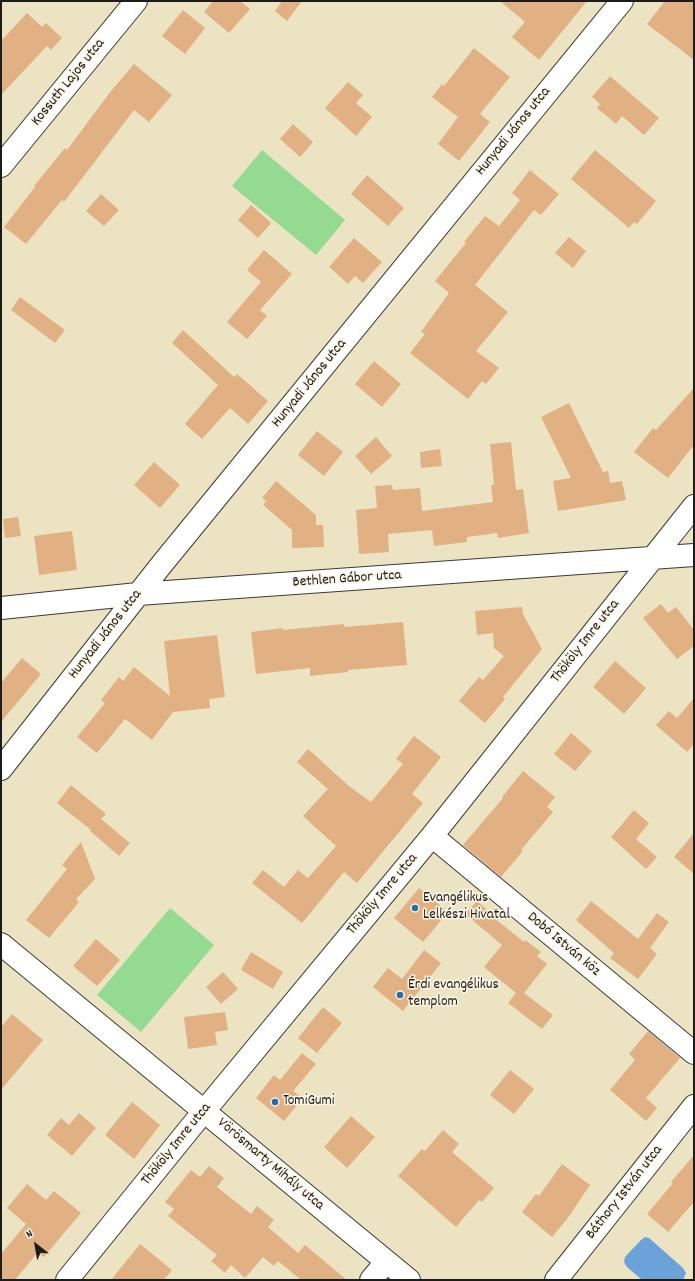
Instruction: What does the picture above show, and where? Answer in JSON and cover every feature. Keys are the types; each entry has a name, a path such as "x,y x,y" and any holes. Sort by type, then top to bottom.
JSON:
{"street":[{"name":"Kossuth Lajos utca","path":"1,166 136,1"},
{"name":"Hunyadi János utca","path":"1,769 138,594 622,1"},
{"name":"Thököly Imre utca","path":"67,1280 204,1111 432,836 694,506"},
{"name":"Bethlen Gábor utca","path":"1,608 138,594 694,555"},
{"name":"Dobó István köz","path":"432,836 694,1053"},
{"name":"Vörösmarty Mihály utca","path":"1,944 386,1262 410,1280"},
{"name":"Báthory István utca","path":"556,1280 694,1106"},
{"path":"372,1280 386,1262"}],"green space":[{"path":"262,150 345,220 316,255 232,186"},
{"path":"170,908 214,945 141,1032 97,995"}],"water":[{"path":"645,1237 649,1238 683,1268 686,1273 683,1280 642,1280 627,1267 624,1262 625,1257"}],"building":[{"path":"213,1 240,1 250,9 229,33 204,12"},
{"path":"282,1 302,1 287,21 275,11"},
{"path":"500,1 587,1 539,60 512,37 525,22"},
{"path":"665,1 694,1 694,60 647,24"},
{"path":"183,10 205,28 185,54 162,36"},
{"path":"27,13 42,27 46,23 62,38 51,50 47,46 1,95 1,41"},
{"path":"474,48 510,77 480,114 490,122 459,161 438,144 458,117 432,97 442,84 444,86"},
{"path":"134,64 172,95 149,122 134,110 64,202 62,200 26,244 4,227 35,187 34,186 65,148 67,150 111,91"},
{"path":"610,76 659,118 644,135 622,116 616,124 597,108 600,104 592,97"},
{"path":"348,82 363,95 356,103 372,117 356,136 325,108"},
{"path":"293,124 313,142 300,157 280,139"},
{"path":"595,150 656,201 637,224 634,222 629,228 571,179"},
{"path":"530,170 559,194 541,215 534,210 475,285 508,312 476,351 499,368 486,384 482,381 468,399 410,353 425,334 421,332 449,293 435,281 466,243 464,242 485,216 499,226 520,200 512,193"},
{"path":"367,175 404,208 388,226 351,194"},
{"path":"101,194 119,210 104,226 86,211"},
{"path":"251,205 271,223 258,238 238,220"},
{"path":"569,237 586,251 573,268 555,253"},
{"path":"354,238 382,262 363,283 355,276 348,284 329,267"},
{"path":"264,250 292,274 260,310 267,316 247,339 227,322 261,282 247,270"},
{"path":"20,297 65,330 55,343 11,310"},
{"path":"183,330 234,377 237,374 268,401 248,424 230,408 202,439 185,424 218,385 172,343"},
{"path":"374,361 401,384 382,407 355,384"},
{"path":"694,388 694,445 668,478 634,452 653,428 656,430"},
{"path":"569,403 603,472 608,471 610,483 622,481 626,500 558,511 553,481 571,478 541,417"},
{"path":"317,431 343,452 324,476 298,455"},
{"path":"376,437 392,456 371,474 355,456"},
{"path":"511,442 516,490 523,489 529,533 498,538 497,533 467,537 467,542 434,546 432,530 388,534 389,552 359,554 356,510 377,508 375,486 392,485 393,490 420,488 422,511 493,502 491,485 494,485 490,444"},
{"path":"440,449 442,466 421,468 420,452"},
{"path":"154,462 180,485 160,508 134,485"},
{"path":"276,481 316,515 316,525 323,525 324,547 292,548 292,530 263,505 266,501 262,498"},
{"path":"18,517 21,536 5,538 3,519"},
{"path":"72,531 77,570 39,575 34,536"},
{"path":"661,604 668,613 676,607 694,630 694,646 677,659 643,618"},
{"path":"522,607 523,614 542,649 503,697 505,699 485,723 459,701 479,677 483,680 504,656 494,648 493,633 477,635 475,611"},
{"path":"403,622 407,665 348,670 348,672 310,676 310,668 256,674 251,632 283,628 283,630 344,624 344,627"},
{"path":"217,635 225,697 209,699 210,708 173,712 152,740 125,719 97,753 77,737 105,703 101,700 119,677 123,681 134,667 170,696 164,641"},
{"path":"22,658 41,674 1,722 1,683"},
{"path":"615,661 646,688 624,714 593,687"},
{"path":"694,698 694,744 687,752 656,725 669,711 677,718"},
{"path":"571,733 592,751 575,771 554,754"},
{"path":"414,736 441,757 412,794 423,803 357,883 344,872 302,923 252,883 263,870 284,887 298,870 308,878 336,846 303,816 328,789 297,762 308,749 350,787 371,802 403,764 396,759"},
{"path":"523,771 555,797 547,807 553,812 521,850 523,851 501,877 463,845 503,798 502,797"},
{"path":"71,785 106,814 101,819 130,843 119,856 90,831 91,830 57,803"},
{"path":"634,810 649,823 636,839 657,857 646,869 611,837"},
{"path":"694,833 694,874 674,857"},
{"path":"81,842 95,879 76,899 79,902 49,938 26,920 67,869 62,865"},
{"path":"419,888 448,912 423,942 394,918"},
{"path":"477,901 491,913 489,914 524,942 525,940 541,952 537,956 547,964 524,993 553,1015 542,1029 508,1003 516,993 484,967 502,945 465,914"},
{"path":"591,901 638,939 657,913 669,922 650,948 657,954 638,979 610,958 614,953 576,920"},
{"path":"96,939 120,960 97,986 73,966"},
{"name":"Érdi evangélikus templom","path":"424,950 441,963 403,1011 373,987 388,968 402,979"},
{"path":"251,952 283,972 273,989 241,970"},
{"path":"223,972 238,989 221,1004 206,987"},
{"path":"323,1007 342,1023 317,1053 298,1038"},
{"path":"225,1012 228,1030 215,1032 217,1045 188,1049 184,1017"},
{"path":"12,1014 43,1040 1,1090 1,1027"},
{"path":"648,1031 680,1058 646,1098 657,1108 646,1121 610,1090 635,1060 629,1054"},
{"path":"302,1053 316,1064 293,1091 303,1098 284,1121 256,1098 274,1075 280,1080"},
{"path":"510,1070 534,1089 514,1114 490,1095"},
{"path":"132,1102 160,1125 134,1159 105,1135"},
{"path":"79,1113 96,1128 72,1156 47,1135 61,1118 69,1125"},
{"path":"351,1116 375,1137 347,1168 324,1147"},
{"path":"443,1130 459,1144 452,1152 494,1188 482,1202 479,1200 456,1227 398,1176 422,1149 425,1151"},
{"path":"694,1155 694,1202 668,1232 647,1214"},
{"path":"562,1164 590,1185 567,1219 552,1237 522,1212 536,1194 539,1196"},
{"path":"209,1166 224,1178 217,1187 251,1214 257,1206 274,1220 268,1227 298,1253 305,1245 347,1280 301,1280 278,1261 274,1266 263,1257 245,1278 231,1265 225,1273 211,1261 217,1255 168,1216 174,1209 165,1202 191,1170 200,1177"},
{"path":"27,1184 46,1200 54,1191 81,1213 44,1257 38,1252 15,1280 1,1280 1,1254 26,1224 7,1208"},
{"path":"140,1244 172,1270 164,1280 111,1280"}],"place":[{"name":"Evangélikus Lelkészi Hivatal","path":"415,908"},
{"name":"Érdi evangélikus templom","path":"400,995"},
{"name":"TomiGumi","path":"275,1102"}]}
